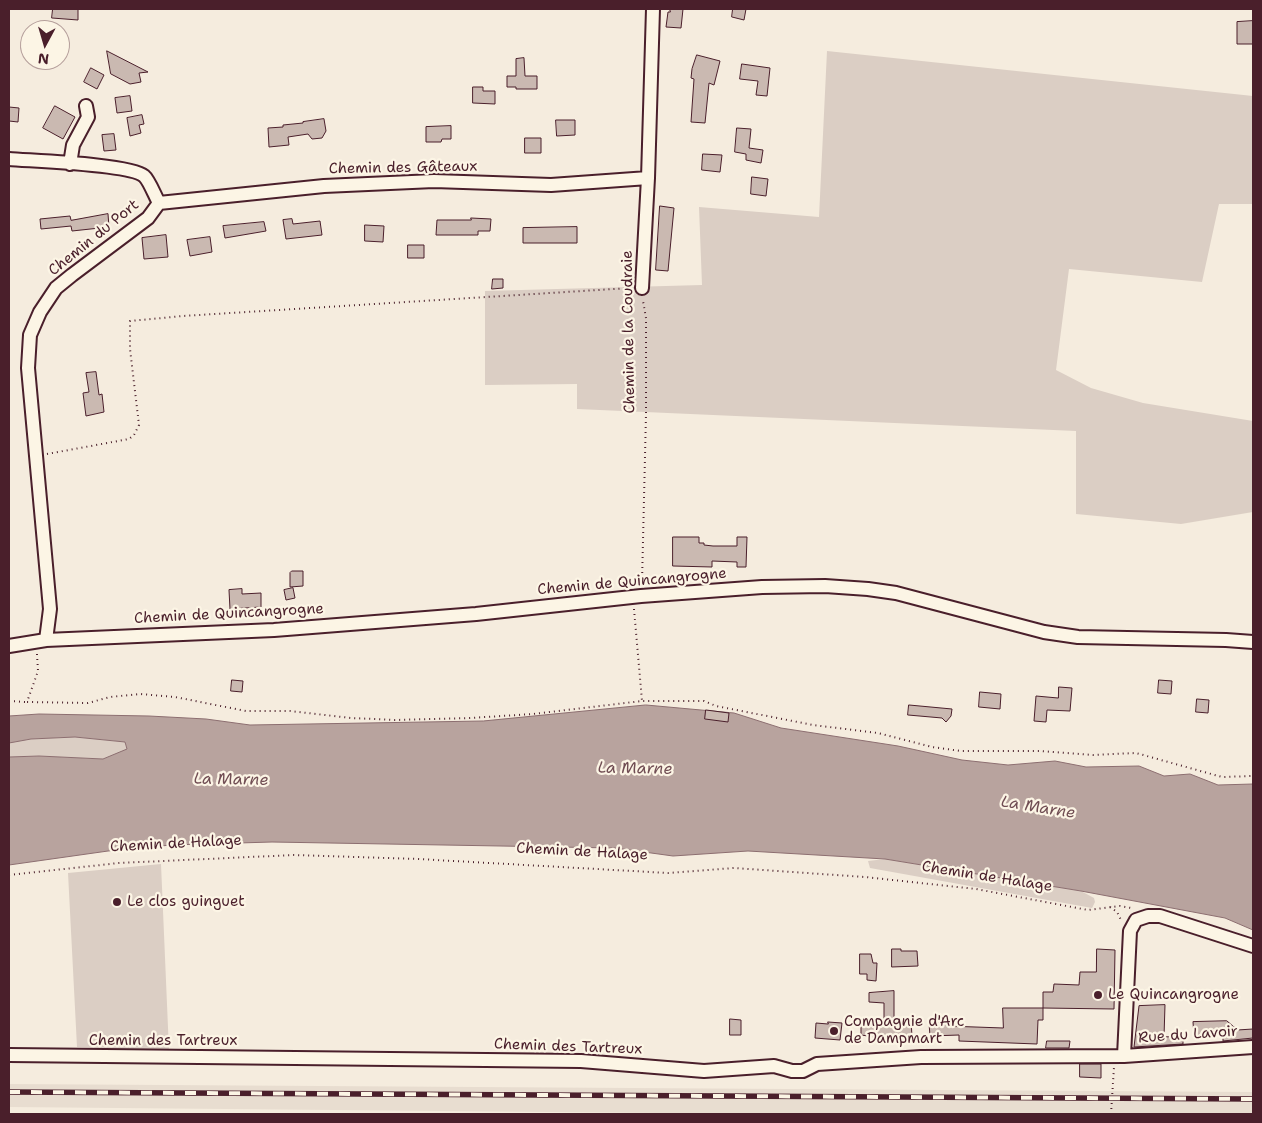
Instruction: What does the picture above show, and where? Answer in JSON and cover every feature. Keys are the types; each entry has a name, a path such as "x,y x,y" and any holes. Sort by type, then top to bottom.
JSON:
{"street":[{"name":"Chemin de la Coudraie","path":"642,288 648,178 653,9"},
{"path":"70,164 73,145 88,117 86,106"},
{"name":"Chemin du Port","path":"9,159 132,170 144,176 159,203 148,218 56,288 40,312 30,336 28,368 50,609 41,640"},
{"name":"Chemin des Gâteaux","path":"159,203 324,186 434,181 551,185 648,178"},
{"name":"Chemin de Quincangrogne","path":"9,646 41,640 274,630 476,614 637,596 770,586 825,586 896,593 1044,632 1114,638 1253,642"},
{"path":"1124,1056 1130,931 1142,918 1160,916 1253,946"},
{"name":"Rue du Lavoir","path":"1124,1056 1253,1047"},
{"name":"Chemin des Tartreux","path":"9,1055 581,1061 704,1071 774,1066 792,1071 803,1071 817,1064 921,1057 1124,1056"}],"path":[{"path":"36,455 129,439 134,435 139,425 130,349 130,321 183,316 642,288"},
{"name":"Chemin de la Coudraie","path":"642,288 646,318 646,414 637,596 642,701"},
{"path":"27,702 38,671 41,640"},
{"path":"9,701 88,703 110,697 140,694 174,697 246,711 290,711 350,718 395,720 533,714 642,701 704,701 716,706 813,725 878,733 932,747 961,751 1040,751 1093,755 1136,752 1222,777 1253,776"},
{"name":"Chemin de Halage","path":"9,875 119,863 294,855 418,859 668,873 734,868 865,877 976,889 1088,910 1120,906 1145,911 1142,918"},
{"path":"1111,1114 1112,1092"}],"shaded area":[{"path":"827,51 1253,96 1253,204 1219,204 1202,282 1069,269 1056,370 1091,388 1143,403 1253,421 1253,512 1181,524 1076,514 1076,431 577,409 577,384 485,385 485,291 702,285 699,207 819,217"},
{"path":"75,737 125,742 127,750 103,759 39,756 9,757 10,742"},
{"path":"885,859 1081,891 1094,898 1095,902 1092,908 870,868 868,861"},
{"path":"161,864 169,1051 77,1047 68,873"},
{"path":"9,1084 1253,1092 1253,1113 766,1114 9,1107"}],"water":[{"name":"La Marne","path":"646,705 734,713 781,728 898,746 962,760 1008,765 1055,761 1086,767 1139,766 1164,776 1190,774 1218,785 1253,784 1253,930 1225,918 1081,891 885,859 748,851 673,856 615,848 272,842 171,845 108,851 9,865 9,757 39,756 103,759 127,749 125,742 75,737 31,739 9,743 9,716 39,714 149,716 206,719 250,725 483,721"}],"building":[{"path":"53,9 78,9 78,20 52,18"},
{"path":"670,9 683,9 681,28 666,27"},
{"path":"733,9 746,9 744,20 732,17"},
{"path":"1253,21 1253,44 1237,44 1237,22"},
{"path":"107,51 148,72 139,73 141,82 130,84 111,74"},
{"path":"697,55 720,61 714,85 709,83 705,123 691,122 694,79 691,78"},
{"path":"524,58 525,76 537,76 537,89 507,87 507,76 516,76 516,59"},
{"path":"742,64 770,68 767,96 756,95 758,81 740,79"},
{"path":"91,68 104,75 97,89 84,82"},
{"path":"473,87 483,87 483,91 495,91 495,104 473,103"},
{"path":"130,96 132,111 117,113 115,98"},
{"path":"55,106 75,117 63,139 43,128"},
{"path":"9,107 19,108 18,122 9,121"},
{"path":"142,115 144,124 139,125 141,133 130,136 127,118"},
{"path":"324,119 326,131 322,138 312,139 308,134 288,137 289,145 269,147 268,128"},
{"path":"556,120 575,120 575,135 557,136"},
{"path":"451,126 451,139 442,139 441,142 426,142 426,127"},
{"path":"737,128 751,129 749,148 763,150 761,163 746,160 746,154 735,152"},
{"path":"114,134 116,150 104,151 102,135"},
{"path":"525,138 541,138 541,153 525,153"},
{"path":"703,154 722,155 720,172 702,170"},
{"path":"752,177 768,179 766,196 751,194"},
{"path":"660,206 674,208 668,271 656,270"},
{"path":"108,214 109,227 72,231 71,226 41,229 40,219 70,216 71,220"},
{"path":"471,218 491,219 490,231 478,231 478,235 436,235 437,220 471,220"},
{"path":"292,219 293,224 320,221 322,235 286,239 283,220"},
{"path":"264,222 266,231 225,238 223,226"},
{"path":"365,225 384,226 383,242 365,241"},
{"path":"577,227 577,243 523,243 523,228"},
{"path":"166,235 168,257 144,259 142,238"},
{"path":"210,237 212,252 190,256 187,240"},
{"path":"408,245 424,245 424,258 408,258"},
{"path":"493,279 503,279 503,288 492,289"},
{"path":"96,372 99,395 102,394 104,412 86,416 83,393 89,392 86,373"},
{"path":"673,537 699,537 699,543 704,543 704,545 737,546 737,537 747,537 746,567 737,567 737,562 712,561 712,567 673,566"},
{"path":"292,571 303,571 303,586 290,587 290,573"},
{"path":"293,588 295,598 286,600 284,590"},
{"path":"242,589 242,594 261,593 261,607 230,609 229,590"},
{"path":"232,680 243,681 242,692 231,691"},
{"path":"1159,680 1172,681 1171,694 1158,693"},
{"path":"1059,687 1072,688 1070,711 1047,710 1046,722 1034,721 1036,696 1058,698"},
{"path":"980,692 1001,694 1000,709 979,707"},
{"path":"1197,699 1209,700 1208,713 1196,712"},
{"path":"909,705 952,709 951,716 946,722 942,718 908,715"},
{"path":"706,710 729,713 728,722 705,719"},
{"path":"892,949 917,951 918,966 892,967"},
{"path":"1097,949 1115,950 1114,1009 1043,1008 1043,992 1053,992 1054,984 1079,985 1080,972 1096,972"},
{"path":"860,954 871,954 873,963 877,963 876,981 867,980 867,974 860,974"},
{"path":"894,991 894,1021 911,1020 912,1037 868,1041 868,1036 861,1035 861,1021 884,1020 884,1003 869,1002 869,993"},
{"path":"1165,1005 1164,1037 1183,1036 1183,1044 1134,1047 1139,1006"},
{"path":"1003,1008 1043,1008 1043,1020 1038,1020 1037,1044 959,1041 959,1035 930,1036 929,1023 947,1022 947,1026 1003,1028"},
{"path":"730,1019 741,1020 741,1035 730,1035"},
{"path":"1227,1021 1234,1027 1237,1027 1237,1030 1253,1029 1253,1038 1223,1041 1223,1034 1194,1036 1193,1022"},
{"path":"828,1022 842,1023 840,1040 815,1038 816,1023 828,1024"},
{"path":"1047,1041 1070,1041 1069,1048 1046,1048"},
{"path":"1080,1064 1101,1064 1101,1078 1080,1077"}],"railway":[{"path":"9,1092 1253,1099"}],"place":[{"name":"Le clos guinguet","path":"117,902"},
{"name":"Le Quincangrogne","path":"1098,995"},
{"name":"Compagnie d'Arc de Dampmart","path":"834,1031"}]}
